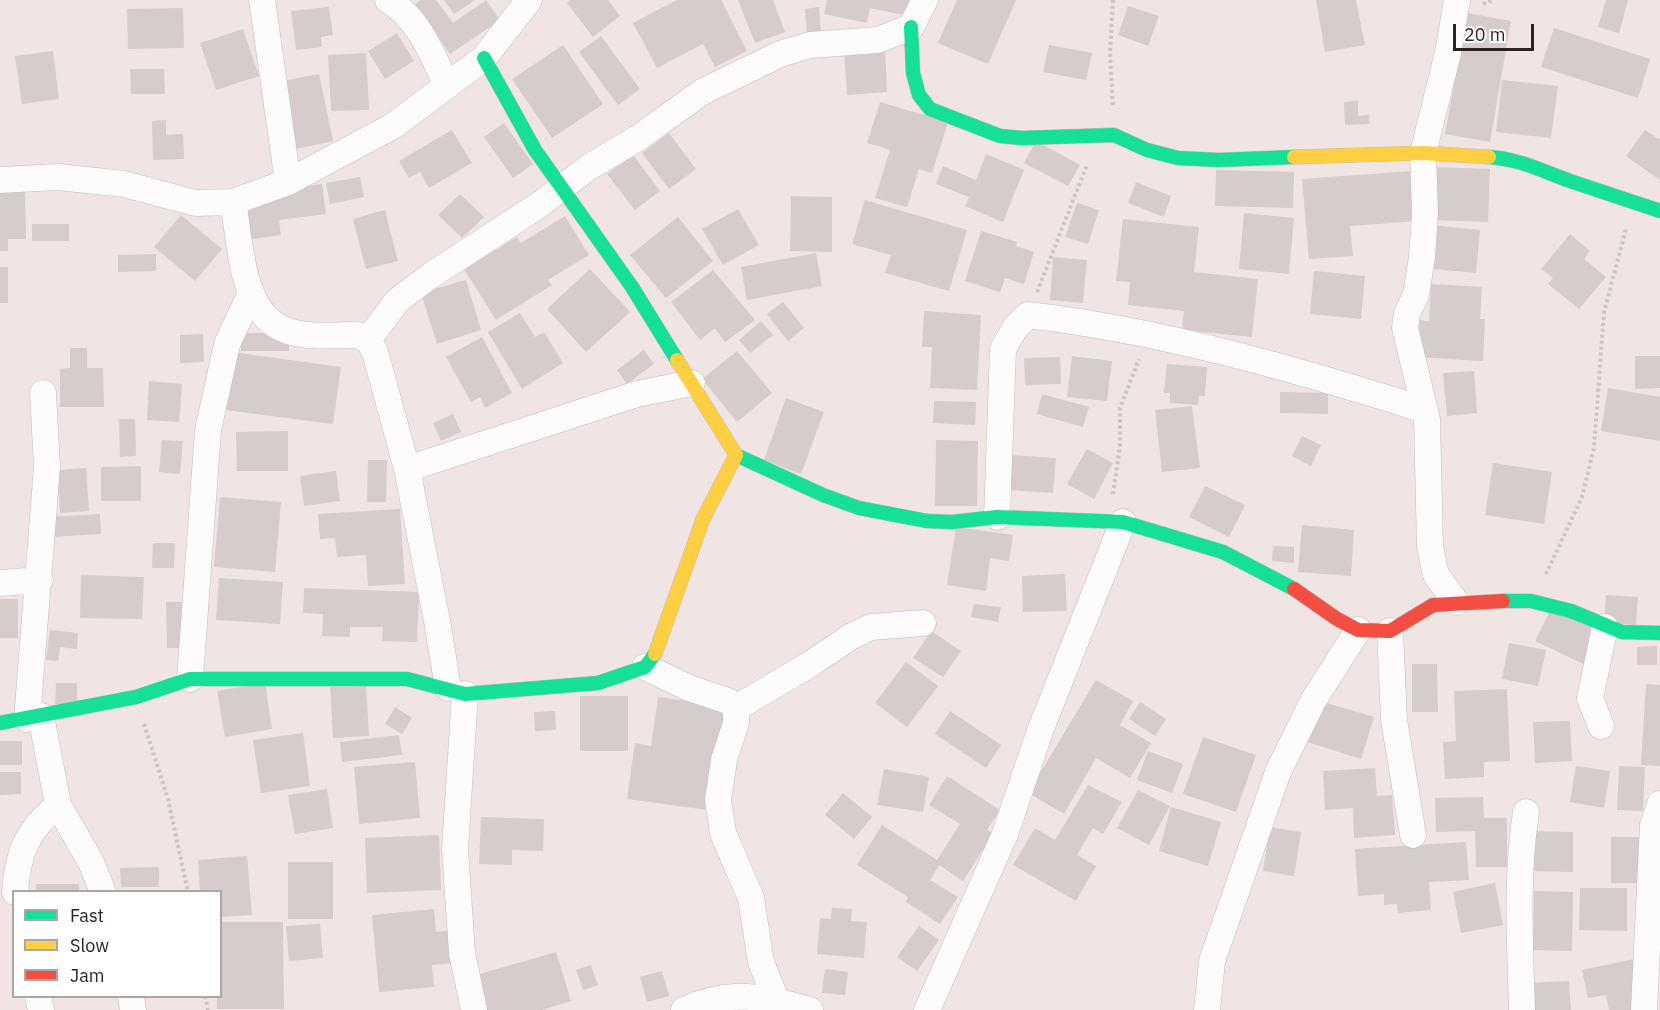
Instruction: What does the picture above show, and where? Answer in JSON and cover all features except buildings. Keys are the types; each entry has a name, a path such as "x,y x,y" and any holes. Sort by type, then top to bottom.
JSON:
{"street":[{"path":"262,0 288,182"},
{"path":"388,0 401,8 422,34 447,87"},
{"path":"0,180 58,177 124,184 195,203 233,202 288,182 393,126 484,58 529,0"},
{"path":"925,0 910,27 913,73 918,95 930,109 1000,136 1022,138 1114,135 1167,155 1209,160 1423,153 1508,158 1534,165 1567,180 1660,211"},
{"path":"1456,602 1436,575 1430,547 1425,410 1405,328 1407,314 1416,295 1422,257 1425,214 1423,153 1448,53 1457,0"},
{"path":"368,340 398,301 702,92 780,54 810,45 878,40 910,27"},
{"path":"484,58 535,150 632,287 736,455 823,495 860,508 927,521 997,517 1116,522 1223,552 1302,593 1337,619 1358,630 1390,631 1433,605 1456,602 1532,601 1571,612 1622,632 1660,633"},
{"path":"233,202 250,295 262,314 287,331 358,335 368,340 375,352 407,469 437,621 457,691 455,849 462,953 474,1010"},
{"path":"190,679 207,430 227,344 250,295"},
{"path":"997,517 1003,349 1015,328 1028,315 1103,324 1152,334 1188,345 1286,367 1425,410"},
{"path":"407,469 637,394 692,383"},
{"path":"43,393 47,467 40,579 32,640 34,717 57,805 91,862 103,890"},
{"path":"0,723 136,697 190,679 407,680 457,691 598,682 645,668 658,650 703,519 736,455"},
{"path":"927,1010 1005,834 1116,522"},
{"path":"0,583 40,579"},
{"path":"736,708 812,663 850,637 871,627 923,624"},
{"path":"1601,726 1590,698 1605,627"},
{"path":"1207,1010 1212,961 1278,772 1313,701 1358,630"},
{"path":"1390,631 1394,720 1413,835"},
{"path":"645,668 689,688 728,701 736,708 736,723 724,760 718,800 723,833 751,898 761,962 777,1002"},
{"path":"1644,1010 1653,825 1660,804"},
{"path":"15,890 23,848 31,830 57,805"},
{"path":"1522,1010 1521,846 1526,812"},
{"path":"684,1010 718,998 747,994 810,1010"}],"path":[{"path":"1113,0 1110,53 1114,135"},
{"path":"1028,315 1099,134"},
{"path":"1532,601 1582,497 1594,448 1604,312 1611,279 1635,202"},
{"path":"1116,522 1120,408 1130,377 1152,334"},
{"path":"136,697 168,799 188,890"}],"traffic: fast":[{"path":"911,27 913,73 919,95 930,109 1000,136 1022,138 1114,135 1147,150 1178,158 1219,160 1294,157"},
{"path":"484,58 535,150 632,287 677,360"},
{"path":"1489,157 1521,163 1660,211"},
{"path":"736,455 823,495 859,508 927,521 952,522 997,517 1123,522 1223,552 1294,589"},
{"path":"1503,601 1531,601 1571,611 1622,632 1660,633"},
{"path":"0,723 136,697 190,679 407,679 465,694 598,683 645,667 655,654"}],"traffic: slow":[{"path":"1294,157 1423,153 1489,157"},
{"path":"655,654 703,519 736,455 677,360"}],"traffic: jam":[{"path":"1294,589 1337,619 1358,630 1390,631 1433,605 1503,601"}]}
